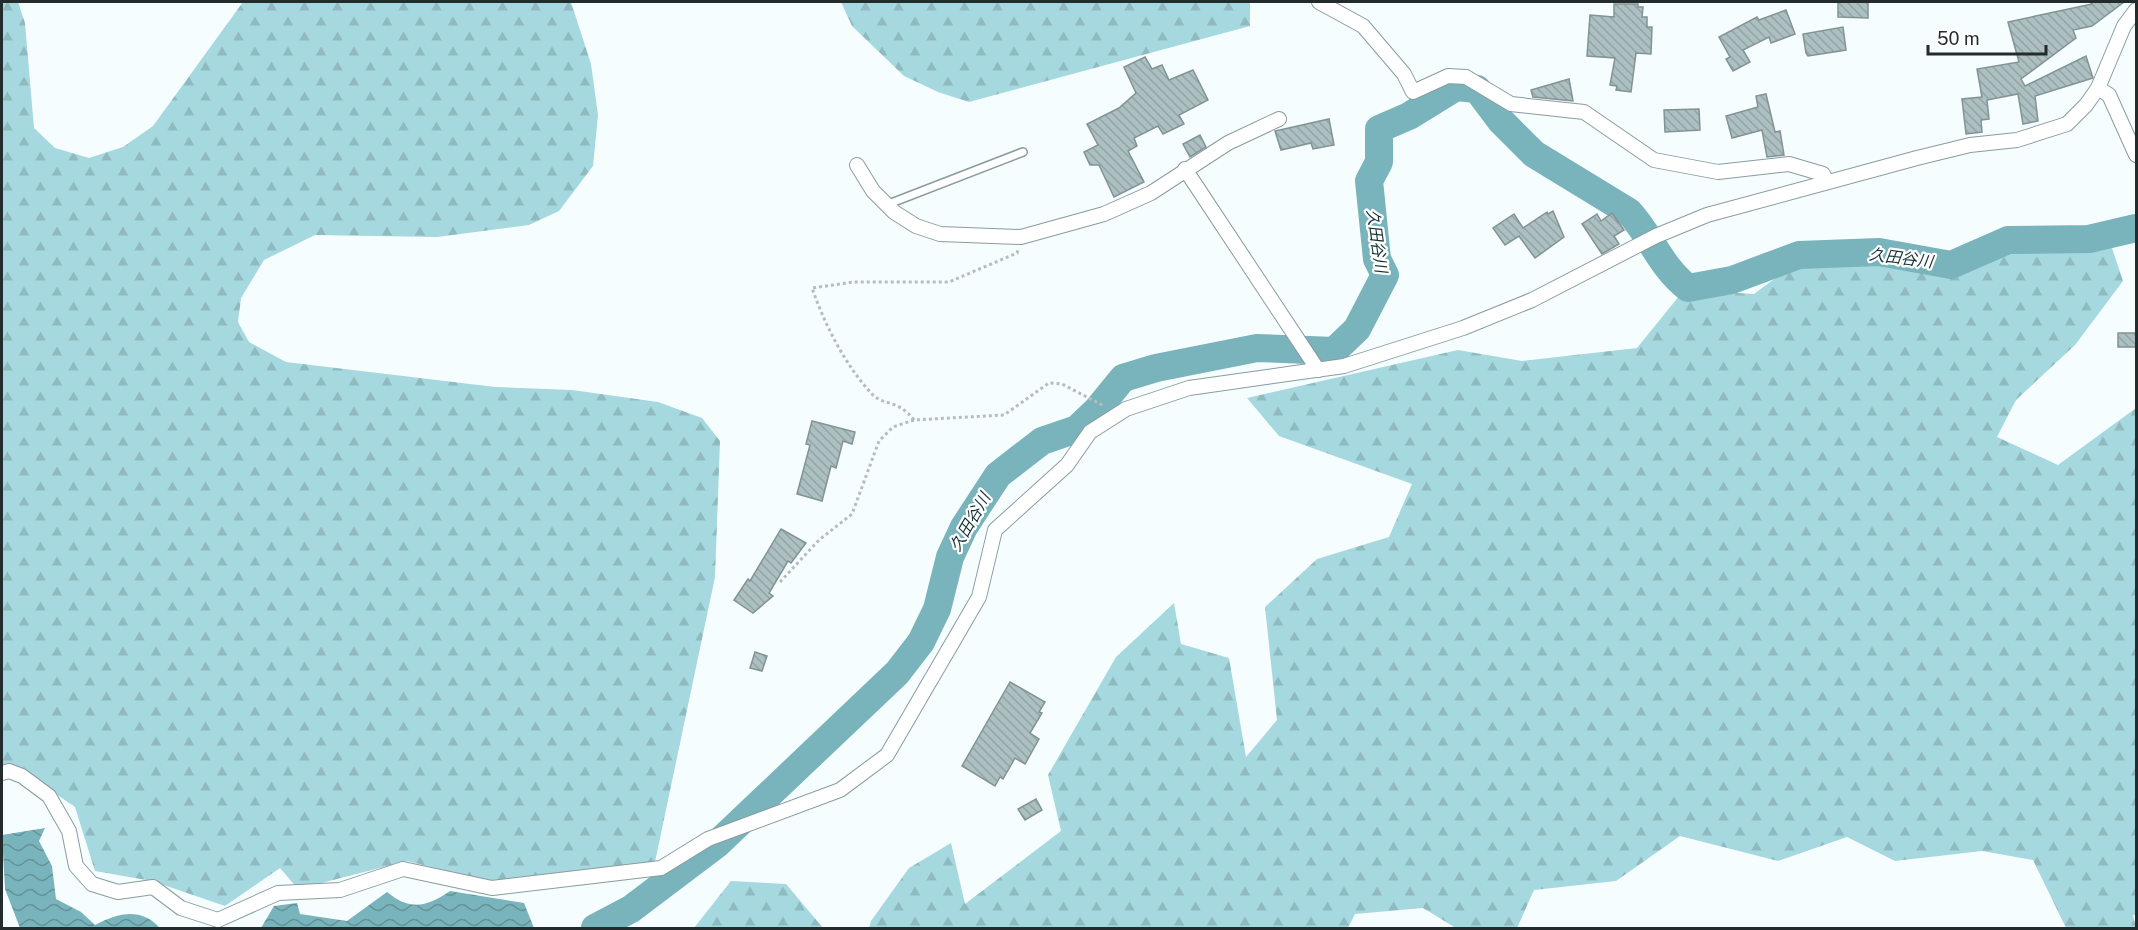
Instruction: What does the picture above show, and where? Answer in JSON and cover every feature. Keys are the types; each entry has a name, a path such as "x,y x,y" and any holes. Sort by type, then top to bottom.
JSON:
{"street":[{"path":"1319,2 1364,26 1404,74 1413,92 1448,76 1466,77 1511,104 1584,112 1654,160 1718,172 1789,164 1823,174 1827,182"},
{"path":"2,773 9,771 22,776 49,796 69,831 76,866 92,884 118,892 153,887 181,908 218,920 278,893 340,890 403,869 492,888 661,868 708,839 840,790 887,755 979,597 995,531 1067,465 1090,432 1126,409 1189,388 1314,364 1344,366 1463,328 1532,300 1656,237 1707,215 1917,158 1970,146 2017,140 2067,124 2086,105 2098,88 2124,26 2136,10"},
{"path":"2098,88 2109,95 2136,155"},
{"path":"857,165 873,191 886,205 916,226 940,234 1021,237 1104,214 1151,193 1228,143 1279,119"},
{"path":"1185,169 1314,364"}],"lane":[{"path":"886,205 1023,152"}],"path":[{"path":"914,420 905,408 873,396 826,327 812,288 854,282 949,282 1017,253 1021,237"},
{"path":"780,582 819,540 852,514 879,441 893,427 914,420 1004,415 1049,383 1062,384 1105,406"}],"green space":[{"path":"2,2 18,2 25,23 34,128 55,148 89,158 123,147 153,126 243,2 571,2 591,64 598,115 593,166 559,211 529,225 437,237 315,235 264,260 241,298 238,322 249,342 286,362 495,387 572,390 658,402 702,418 720,441 715,577 655,862 499,884 407,861 298,889 280,868 225,906 152,881 95,871 75,807 12,764 2,766"},
{"path":"841,2 1250,2 1250,26 969,102 938,92 904,76 852,26"},
{"path":"2029,234 2109,239 2123,281 2075,345 2016,400 1997,437 2058,465 2136,408 2136,915 2133,915 2136,928 2066,928 2033,860 1982,851 1895,861 1847,837 1778,861 1680,836 1616,881 1534,890 1517,928 1456,928 1423,908 1355,914 1348,928 869,928 871,921 909,868 951,843 965,904 1061,831 1048,775 1116,657 1174,603 1181,644 1229,658 1246,757 1277,720 1265,607 1317,559 1389,537 1412,484 1279,436 1247,398 1458,350 1522,361 1637,348 1684,290 1754,294 1797,262 1851,257 1942,271 1977,259"},
{"path":"731,881 786,884 823,928 694,928"}],"water":[{"path":"45,828 39,841 52,866 56,899 81,912 95,925 112,917 129,914 145,917 160,928 20,928 5,889 2,835"},
{"path":"450,891 524,903 534,928 261,928 274,906 297,903 300,914 347,921 387,892 403,902 418,905 434,901"}],"building":[{"path":"1838,2 1868,2 1868,18 1838,17"},
{"path":"2090,2 2124,2 2092,26 2073,30 2076,38 2021,79 2025,86 2086,56 2093,78 2035,96 2038,121 2023,124 2018,94 1987,100 1989,119 1981,120 1982,132 1966,134 1962,99 1982,97 1977,69 2019,62 2008,22 2092,4"},
{"path":"1614,4 1638,4 1638,7 1643,7 1642,17 1647,17 1647,27 1652,27 1651,54 1636,53 1631,92 1616,90 1617,86 1610,85 1615,58 1587,56 1590,15 1614,17"},
{"path":"1786,10 1795,34 1771,43 1769,37 1743,50 1750,62 1733,71 1726,59 1730,57 1719,37 1757,17 1759,20"},
{"path":"1843,27 1846,50 1808,56 1803,34"},
{"path":"1145,57 1152,69 1162,65 1169,80 1193,70 1208,100 1179,115 1184,124 1163,134 1158,126 1134,138 1137,146 1128,151 1144,182 1114,197 1099,165 1090,165 1084,152 1098,145 1087,124 1119,108 1136,93 1124,67"},
{"path":"1569,79 1573,101 1533,97 1531,90"},
{"path":"1766,94 1775,132 1780,131 1784,155 1767,157 1762,130 1732,138 1726,116 1758,107 1756,96"},
{"path":"1699,109 1700,130 1665,132 1664,110"},
{"path":"1329,119 1334,145 1313,149 1311,143 1281,150 1275,131"},
{"path":"1200,135 1206,147 1190,157 1183,144"},
{"path":"1553,211 1564,237 1535,258 1519,236 1505,245 1493,228 1514,214 1523,228 1547,212 1548,214"},
{"path":"1612,213 1624,230 1614,236 1619,244 1602,254 1582,224 1597,214 1601,221"},
{"path":"2118,333 2136,333 2136,347 2118,347"},
{"path":"812,421 855,432 852,444 843,441 836,468 831,466 822,501 797,494 810,445 806,444"},
{"path":"781,529 806,543 791,563 788,561 769,593 773,596 753,613 734,600 748,579 750,581"},
{"path":"755,652 767,656 762,671 750,668"},
{"path":"1010,682 1045,702 1039,712 1042,713 1030,733 1039,739 1025,764 1015,758 1003,779 1000,777 995,786 962,766"},
{"path":"1036,799 1042,810 1025,820 1018,809"}],"waterway":[{"name":"久田谷川","path":"595,928 631,909 717,844 897,673 921,642 937,609 950,557 964,527 998,475 1042,441 1077,429 1096,411 1123,378 1156,368 1257,348 1334,351 1357,329 1385,275 1377,259 1369,181 1379,162 1379,129 1409,116 1456,87 1477,89 1501,121 1534,154 1629,212 1670,270 1688,288 1732,280 1799,255 1879,252 1951,265 2008,240 2089,239 2136,228"}]}
